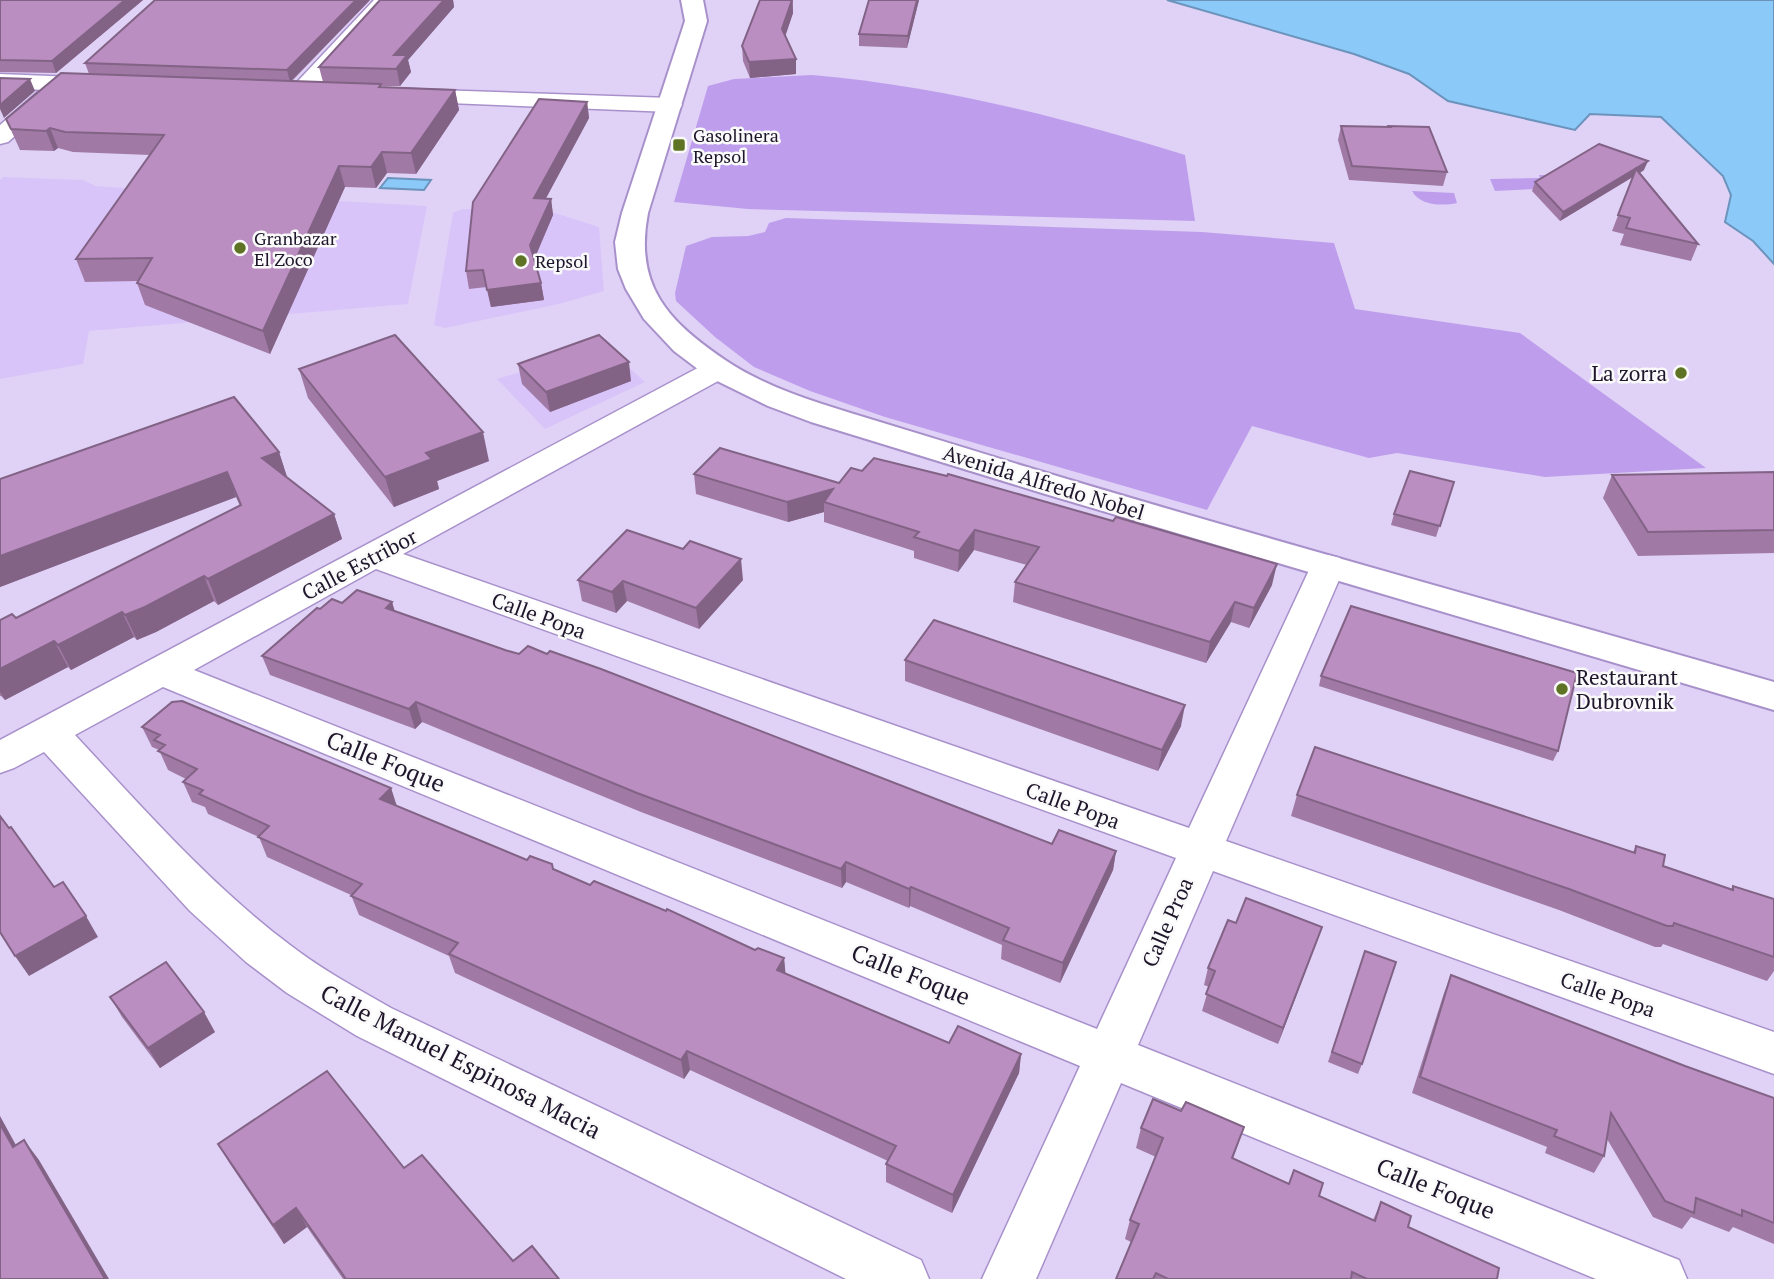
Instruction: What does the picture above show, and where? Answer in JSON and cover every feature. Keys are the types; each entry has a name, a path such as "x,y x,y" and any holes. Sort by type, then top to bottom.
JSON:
{"main road":[{"name":"Avenida Alfredo Nobel","path":"692,0 695,21 671,105 635,213 629,243 632,269 640,289 664,325 685,345 718,369 779,399 822,415 1774,696"}],"street":[{"path":"292,92 305,86 385,0"},
{"path":"0,137 81,66"},
{"path":"0,81 119,86"},
{"path":"266,91 333,93"},
{"path":"386,95 671,105"},
{"name":"Calle Estribor","path":"0,758 718,369"},
{"name":"Calle Popa","path":"373,556 1774,1053"},
{"name":"Calle Proa","path":"1009,1279 1199,849 1328,566"},
{"name":"Calle Foque","path":"161,671 1660,1279"},
{"name":"Calle Manuel Espinosa Macia","path":"49,732 161,855 264,951 313,985 374,1022 902,1279"}],"shaded area":[{"path":"812,75 954,95 1047,116 1185,155 1195,221 748,209 674,202 708,86 734,79"},
{"path":"1539,175 1550,175 1550,181 1535,189 1495,191 1490,179 1540,178"},
{"path":"3,177 83,180 96,186 148,190 427,206 408,304 89,331 83,364 0,379 0,180"},
{"path":"1412,191 1454,193 1457,203 1426,202 1420,200"},
{"path":"462,209 555,213 599,227 604,291 559,304 445,328 434,325 453,213"},
{"path":"786,218 1202,232 1334,243 1355,309 1520,333 1706,468 1545,477 1397,453 1369,458 1252,426 1207,510 885,417 810,391 754,367 715,337 676,301 675,293 686,246 712,237 748,236 765,232 769,223"},
{"path":"605,346 645,382 545,429 497,379"}],"water":[{"path":"1167,0 1774,0 1774,264 1753,241 1725,222 1731,195 1723,176 1661,117 1590,114 1575,130 1448,101 1409,74 1354,54"},
{"path":"388,178 431,180 424,190 380,188"}],"building":[{"path":"0,0 125,0 52,61 0,60"},
{"path":"155,0 356,0 287,70 85,63"},
{"path":"380,0 444,0 394,55 407,55 396,69 319,67"},
{"path":"760,0 792,0 782,29 796,59 749,62 742,46"},
{"path":"869,0 917,0 908,36 859,34"},
{"path":"61,73 381,84 379,87 455,90 411,153 382,152 371,167 339,166 263,331 137,283 152,258 76,259 164,135 65,132 50,128 46,131 11,129 6,119"},
{"path":"0,78 30,79 0,105"},
{"path":"539,99 587,102 534,198 551,199 530,245 541,283 487,290 483,270 466,271 473,202"},
{"path":"1341,126 1429,127 1447,172 1352,166"},
{"path":"1599,144 1648,161 1563,212 1535,182"},
{"path":"1636,169 1698,244 1626,228 1630,218 1618,215"},
{"path":"395,335 483,432 426,453 432,459 385,477 299,369"},
{"path":"599,335 629,362 546,392 518,364"},
{"path":"234,397 279,452 262,458 334,514 208,579 204,576 145,607 125,615 122,612 58,645 54,641 0,669 0,620 12,614 16,618 241,505 227,472 0,556 0,479"},
{"path":"720,448 839,483 851,468 862,471 874,458 947,476 948,474 1113,521 1116,517 1277,564 1254,608 1235,602 1210,642 1015,582 1039,547 975,530 959,551 914,537 919,532 824,502 833,489 787,502 694,474"},
{"path":"1410,471 1454,482 1440,526 1394,514"},
{"path":"1774,472 1774,530 1648,532 1612,475"},
{"path":"627,530 683,549 690,541 741,559 696,608 623,581 612,592 578,580"},
{"path":"357,590 392,602 386,608 505,650 519,654 528,646 601,669 1052,844 1059,830 1116,851 1063,963 1003,940 1009,928 846,862 841,869 637,793 416,702 409,709 262,656 317,608 320,609 332,599 342,603"},
{"path":"1351,606 1577,673 1558,751 1321,676"},
{"path":"934,620 1185,705 1162,750 905,660"},
{"path":"182,701 391,788 380,799 527,860 530,856 552,864 553,869 590,885 594,881 666,911 667,909 755,950 758,948 784,958 777,970 949,1043 958,1026 1021,1054 953,1195 886,1164 896,1146 687,1051 681,1060 449,954 458,943 351,896 362,884 258,837 269,826 199,794 203,790 183,782 197,769 158,751 165,745 154,740 160,735 142,727 172,702"},
{"path":"1315,747 1635,853 1636,846 1665,855 1663,866 1733,890 1733,886 1774,899 1774,957 1674,923 1673,926 1667,926 1569,889 1297,795"},
{"path":"0,816 54,887 63,882 86,916 15,956 0,932"},
{"path":"1246,898 1322,927 1283,1028 1206,994 1215,971 1208,968 1228,920 1236,923"},
{"path":"1365,951 1396,962 1362,1064 1332,1052"},
{"path":"166,962 204,1012 148,1048 110,997"},
{"path":"1451,975 1774,1098 1774,1223 1742,1210 1742,1216 1696,1198 1694,1213 1665,1201 1611,1113 1604,1156 1554,1136 1557,1130 1420,1077"},
{"path":"327,1071 404,1168 422,1155 513,1261 532,1246 559,1279 346,1279 296,1208 273,1225 218,1144"},
{"path":"1153,1099 1181,1111 1186,1102 1244,1127 1232,1158 1289,1184 1294,1170 1323,1183 1319,1196 1375,1221 1381,1202 1411,1216 1408,1227 1499,1268 1497,1279 1367,1279 1352,1272 1351,1279 1168,1279 1156,1273 1153,1279 1116,1279 1139,1224 1130,1220 1163,1138 1141,1128"},
{"path":"0,1124 13,1147 24,1140 105,1279 0,1279"}],"place":[{"name":"Gasolinera Repsol","path":"679,145"},
{"name":"Granbazar El Zoco","path":"240,248"},
{"name":"Repsol","path":"521,261"},
{"name":"La zorra","path":"1681,373"},
{"name":"Restaurant Dubrovnik","path":"1562,689"}]}
